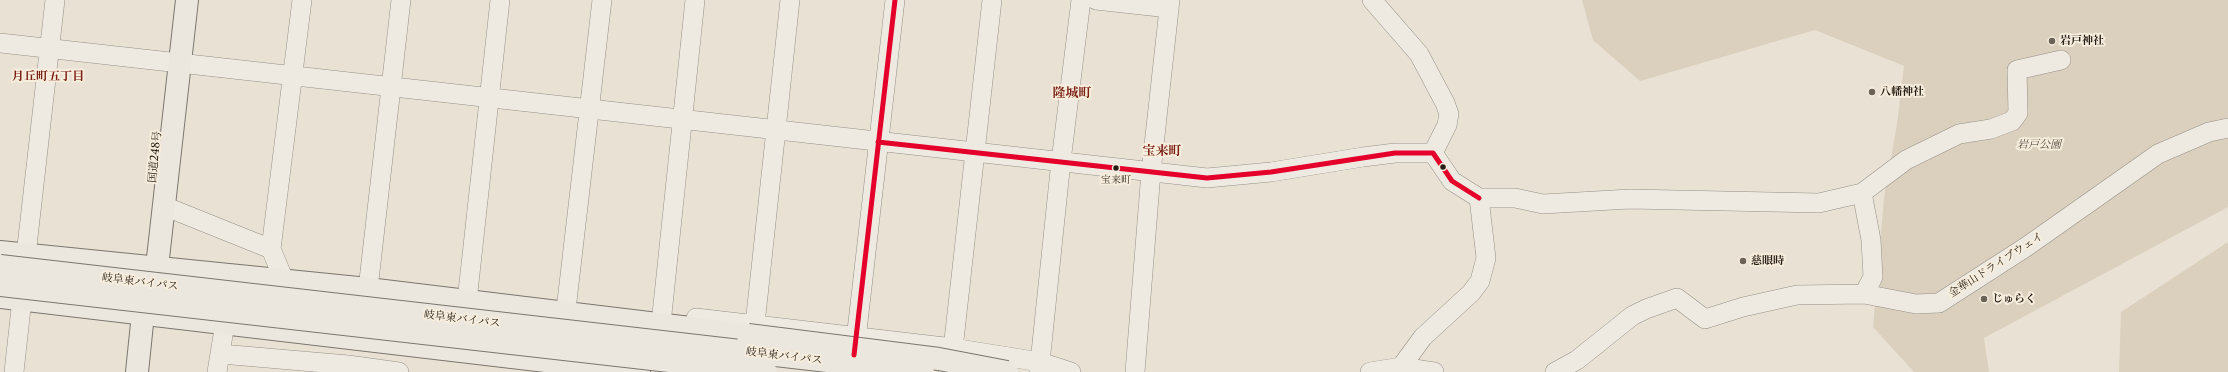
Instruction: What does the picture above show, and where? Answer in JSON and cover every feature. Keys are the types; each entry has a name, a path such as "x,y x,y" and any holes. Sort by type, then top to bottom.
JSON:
{"main road":[{"name":"国道248号","path":"150,266 164,206 173,62 171,0"},
{"name":"国道248号","path":"150,266 173,62 187,0"},
{"path":"0,252 368,289 566,311 614,320 751,330 939,358 1007,372"},
{"name":"岐阜東バイパス","path":"0,266 923,372"},
{"path":"137,372 150,266"},
{"name":"岐阜東バイパス","path":"0,285 767,372"},
{"path":"0,297 225,323 564,369 639,372"}],"street":[{"path":"26,255 55,0"},
{"path":"284,280 271,249 294,76 302,0"},
{"path":"368,289 401,0"},
{"path":"467,300 500,0"},
{"path":"564,369 566,311 602,0"},
{"path":"662,314 695,0"},
{"path":"767,372 751,330 776,130 790,0"},
{"path":"852,372 895,0"},
{"path":"948,372 953,348 992,0"},
{"path":"1039,367 1061,161 1081,0"},
{"path":"1096,0 1170,4 1152,172 1135,372"},
{"path":"1372,0 1419,54 1445,103 1449,114 1447,125 1433,153"},
{"path":"0,43 1207,178 1271,172 1363,157 1433,153"},
{"path":"1433,153 1452,181 1479,198 1515,198 1543,204 1630,199 1819,203 1862,194 1906,160 1959,134 1991,129 2012,121 2018,113 2017,70 2061,60"},
{"name":"金華山ドライブウェイ","path":"1555,372 1577,360 1632,316 1659,303 1677,298 1705,319 1743,307 1797,295 1864,294 1916,304 1938,302 2026,247 2158,154 2209,132 2228,128"},
{"path":"1862,194 1871,240 1873,278 1864,294"},
{"path":"1401,367 1422,337 1471,293 1480,281 1486,258 1479,198"},
{"path":"164,206 271,249"},
{"path":"14,372 22,300"},
{"path":"566,311 599,306 662,314 751,330 856,337 953,348 1039,367 1071,372"},
{"path":"217,372 225,323"},
{"path":"221,354 346,369 393,372"},
{"path":"1370,372 1401,367 1421,368 1434,372"}],"green space":[{"name":"岩戸公園","path":"1582,0 2228,0 2228,207 1984,338 1989,372 1914,372 1873,327 1884,198 1897,124 1904,66 1815,30 1640,81 1593,40"},
{"path":"2228,242 2228,372 2119,372 2121,312"}],"transit line":[{"path":"854,355 895,0"},
{"path":"878,142 1207,178 1271,172 1395,153 1433,153 1452,181 1479,198"}],"place":[{"name":"岩戸神社","path":"2052,41"},
{"name":"八幡神社","path":"1872,92"},
{"name":"宝来町","path":"1116,168"},
{"name":"慈眼時","path":"1743,261"},
{"name":"じゅらく","path":"1984,299"}],"district":[{"name":"月丘町五丁目","path":"48,77"},
{"name":"隆城町","path":"1072,93"},
{"name":"宝来町","path":"1162,151"}]}
